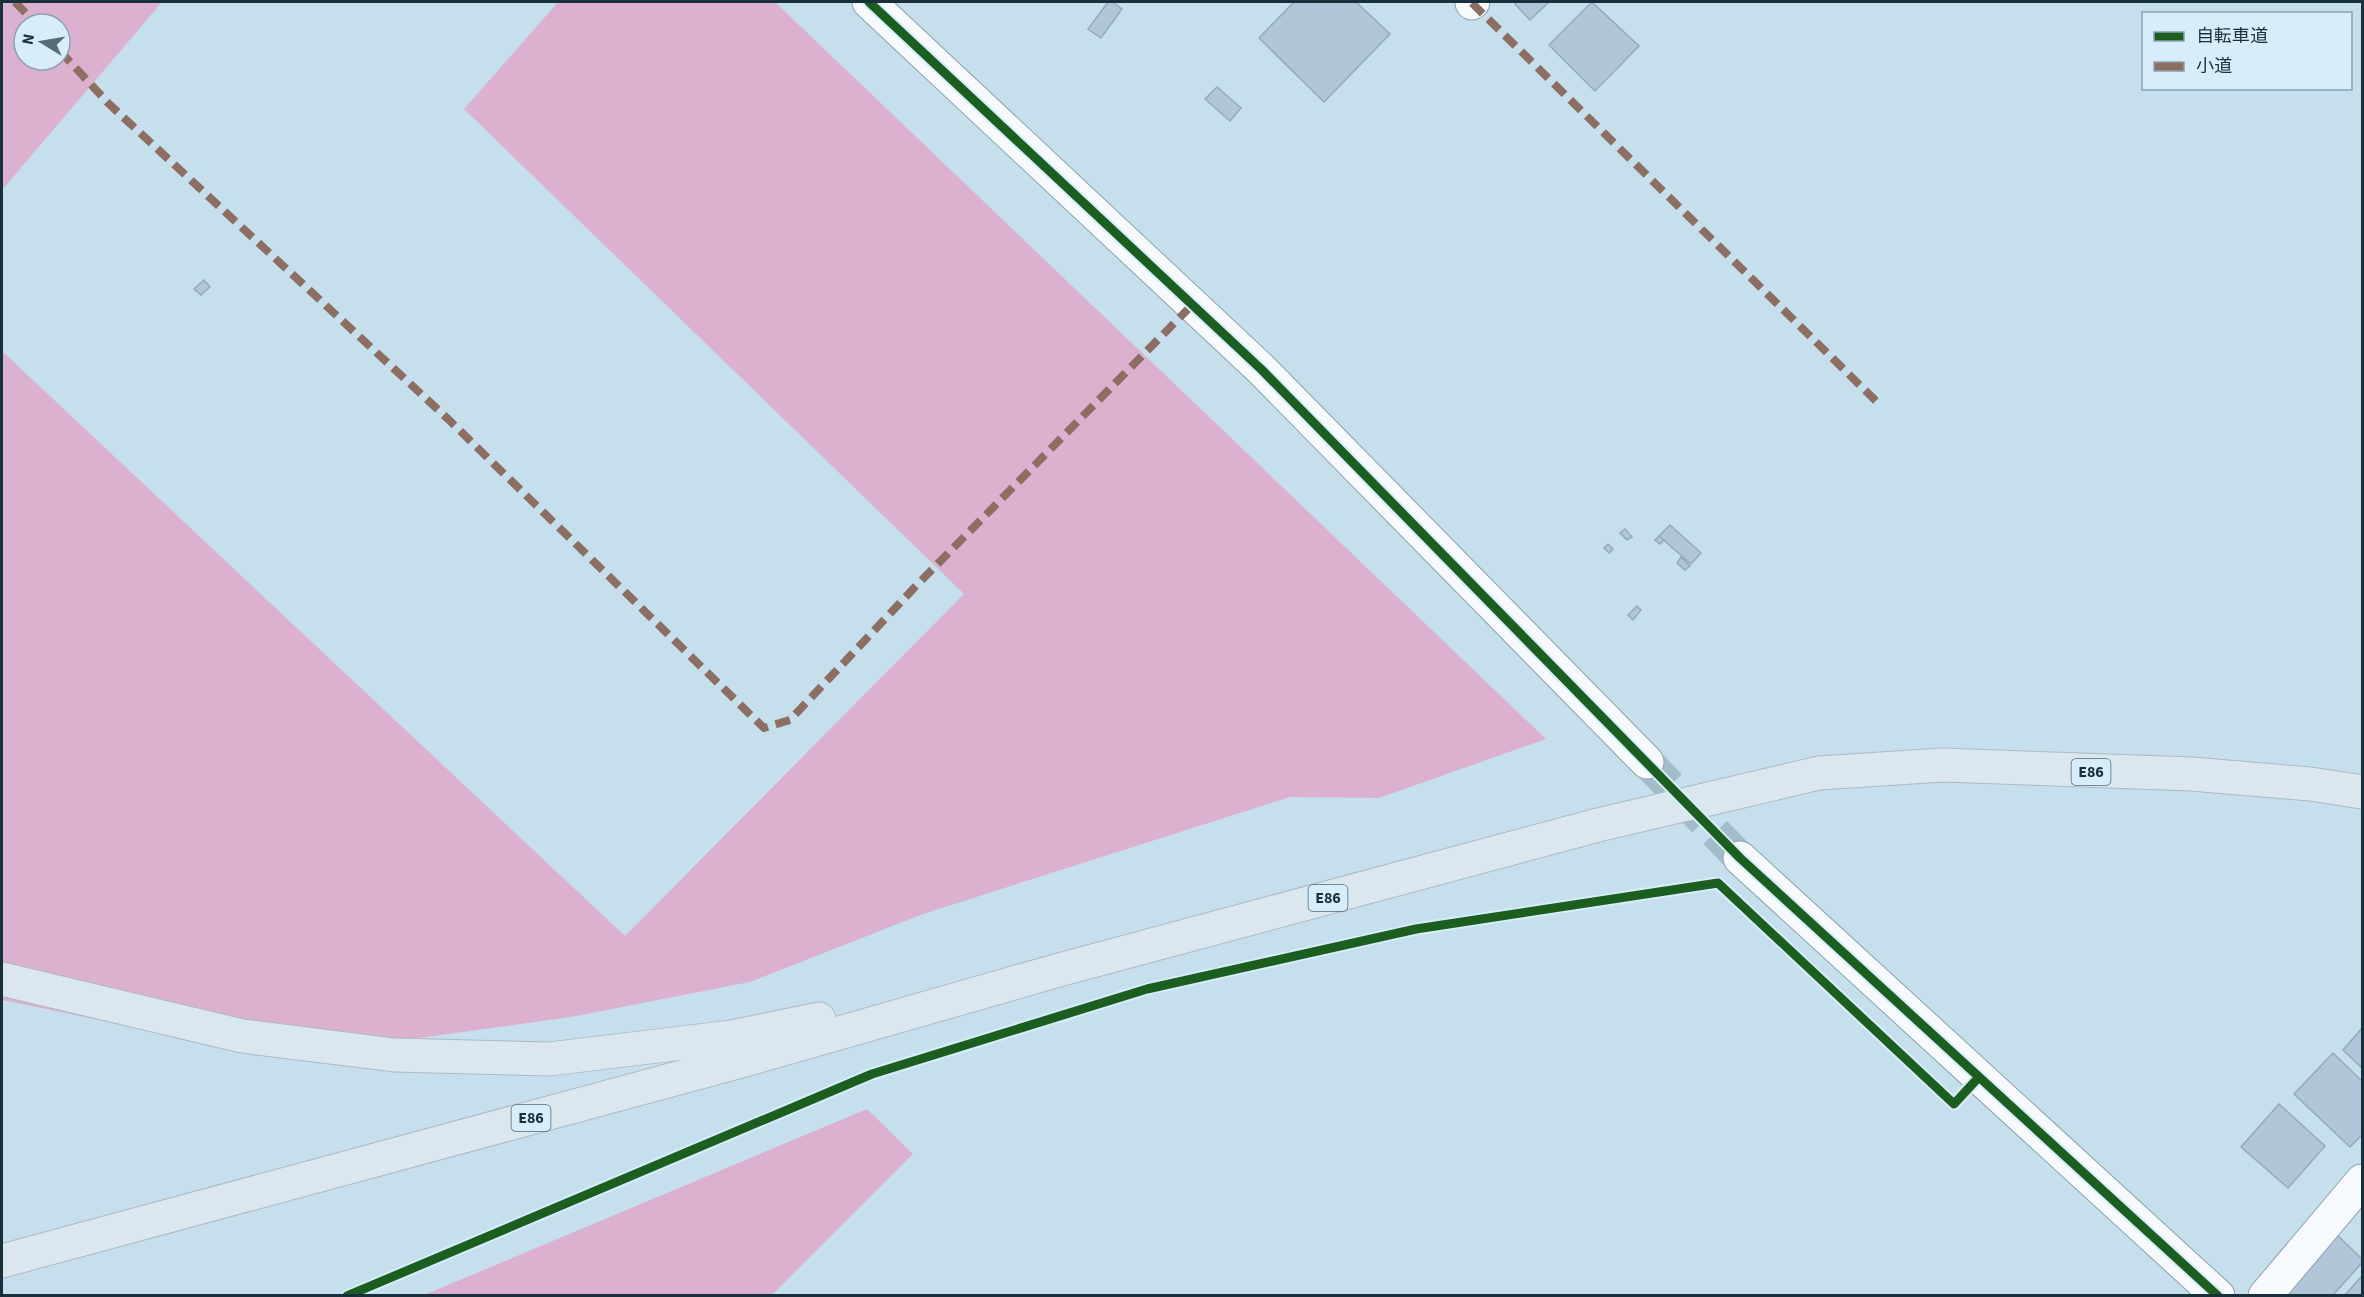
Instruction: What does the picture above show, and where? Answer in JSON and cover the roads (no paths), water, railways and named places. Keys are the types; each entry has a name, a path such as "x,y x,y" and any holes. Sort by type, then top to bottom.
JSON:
{"highway":[{"name":"E86","path":"2,1261 752,1059 1059,970 1598,825 1819,773 1943,765 2192,774 2310,784 2362,792"},
{"name":"E86","path":"2,979 242,1036 394,1055 549,1059 732,1036 1059,970"}],"street":[{"path":"868,2 1262,370 1647,762"},
{"path":"1740,858 2218,1296"},
{"path":"2265,1296 2359,1192"}],"tunnel":[{"path":"1647,762 1740,858"}]}
